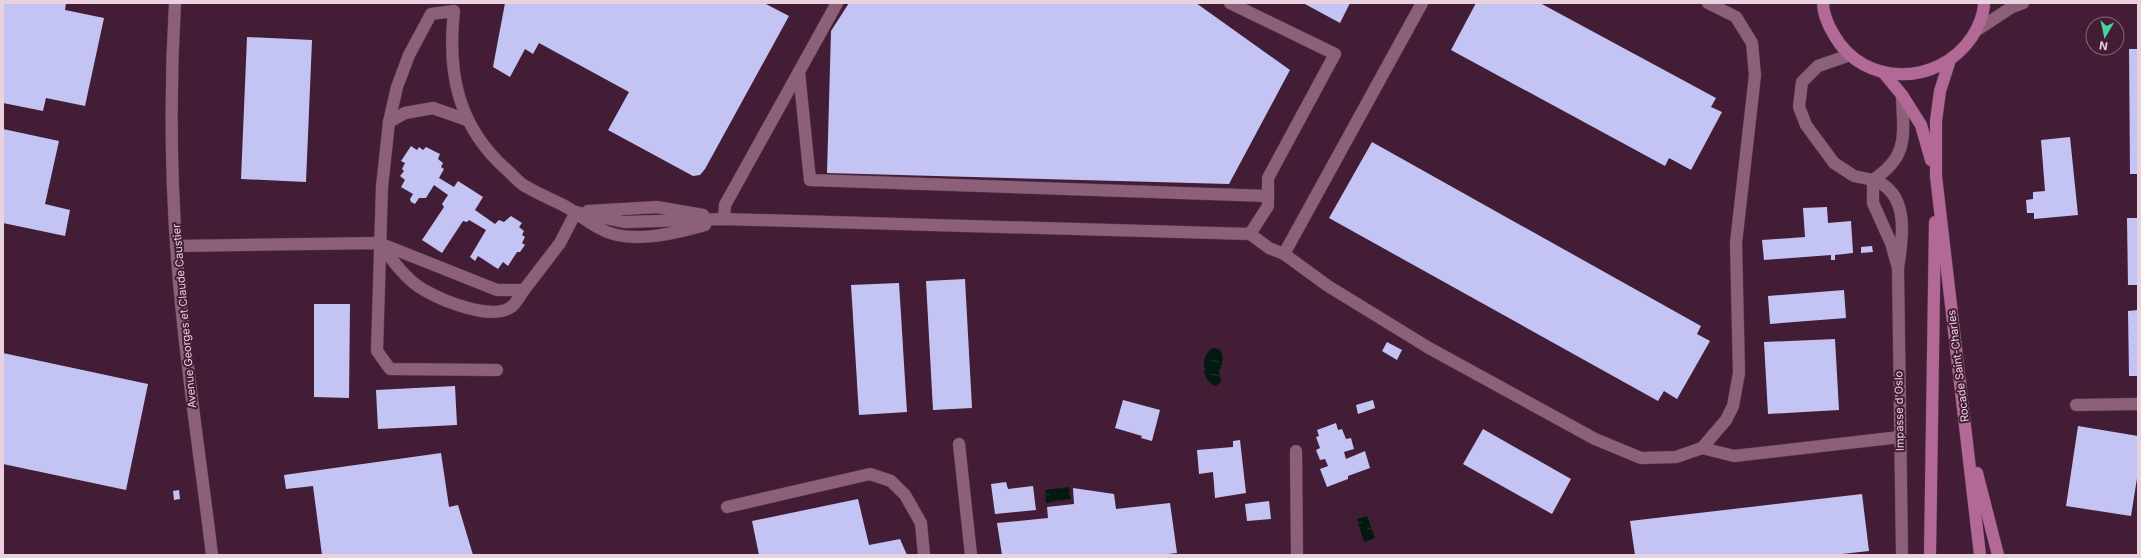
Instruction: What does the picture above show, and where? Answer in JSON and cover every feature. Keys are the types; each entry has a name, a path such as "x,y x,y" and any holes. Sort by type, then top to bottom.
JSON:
{"main road":[{"path":"1821,4 1828,25 1837,41 1850,56 1866,66 1883,72 1906,75 1929,71 1950,60 1965,47 1977,30 1984,3"},
{"name":"Rocade Saint-Charles","path":"1950,60 1940,91 1936,121 1936,176 1980,555"},
{"name":"Rocade Saint-Charles","path":"1883,72 1902,95 1922,125 1936,176"},
{"path":"1930,555 1936,176"},
{"path":"1965,420 1998,555"}],"street":[{"name":"Avenue Georges et Claude Caustier","path":"175,3 172,120 176,246 183,326 212,555"},
{"path":"724,219 725,205 837,3"},
{"path":"1230,3 1335,54 1268,178 1268,206 1250,234"},
{"path":"1284,254 1422,3"},
{"path":"576,212 658,207 724,219 1250,234 1269,248 1284,254 1328,286 1430,348 1595,439 1641,458 1676,457 1702,448 1726,420 1733,406 1739,373 1736,243 1755,76 1752,43 1736,17 1708,3"},
{"path":"1977,30 2012,7 2023,3"},
{"path":"497,370 390,369 377,351 379,242 382,187 390,122 397,87 409,55 432,14 455,6 451,40 455,80 466,120 490,156 524,186 576,212 600,229 626,237 666,236 724,219"},
{"path":"1850,56 1818,66 1802,82 1798,107 1806,124 1834,163 1854,176 1883,183 1896,199 1901,213 1904,232 1898,268"},
{"path":"799,72 810,180 1268,196"},
{"path":"1873,180 1886,171 1900,154 1903,138 1902,95"},
{"path":"390,122 405,113 433,108 466,120"},
{"path":"1873,180 1873,203 1891,244 1898,268"},
{"path":"379,242 400,270 423,290 472,310 493,313 512,307 560,243 576,212"},
{"path":"176,246 379,242 497,290 524,290"},
{"name":"Impasse d'Oslo","path":"1898,268 1902,555"},
{"path":"2076,405 2138,404"},
{"path":"1702,448 1734,456 1900,437"},
{"path":"959,444 971,555"},
{"path":"1296,450 1298,555"},
{"path":"727,507 870,474 891,481 905,495 921,523 924,555"}],"water":[{"path":"1213,348 1219,349 1222,354 1222,363 1219,372 1221,382 1216,386 1211,384 1207,379 1204,368 1206,356"},
{"path":"1069,487 1071,499 1046,503 1045,490"},
{"path":"1367,516 1375,538 1364,542 1357,519"}],"building":[{"path":"3,3 66,3 65,10 104,18 85,106 46,98 43,111 3,103"},
{"path":"505,3 764,3 789,16 705,169 700,175 693,176 608,130 629,92 539,43 533,54 525,49 510,77 493,67"},
{"path":"849,3 1196,3 1290,70 1229,184 827,173 831,31"},
{"path":"1303,3 1350,3 1340,23"},
{"path":"1476,3 1540,3 1716,98 1711,107 1722,112 1691,170 1669,158 1665,166 1451,50"},
{"path":"247,37 312,40 306,182 241,179"},
{"path":"2129,49 2138,49 2138,174 2130,174"},
{"path":"3,129 59,141 45,204 70,210 65,236 3,223"},
{"path":"2070,137 2078,215 2034,219 2034,213 2027,213 2026,200 2033,199 2033,192 2045,191 2041,140"},
{"path":"1372,142 1701,326 1697,334 1710,341 1677,399 1664,391 1658,401 1329,218"},
{"path":"411,146 417,150 419,147 423,150 426,147 440,154 438,159 443,163 441,167 444,169 439,178 454,187 458,181 483,197 475,210 495,224 499,220 504,222 511,216 522,223 519,227 524,231 522,235 525,237 522,243 525,245 520,252 517,252 508,266 503,262 498,269 478,256 475,261 470,257 486,230 469,220 467,222 463,221 442,253 422,240 444,207 442,204 448,195 434,185 426,198 419,198 415,204 411,202 410,199 413,194 401,187 405,180 400,176 404,171 402,169 405,163 401,161"},
{"path":"1827,207 1828,223 1851,221 1853,253 1835,255 1835,260 1831,260 1831,255 1764,260 1762,240 1805,237 1803,208"},
{"path":"2127,218 2138,218 2138,285 2128,285"},
{"path":"1872,246 1873,252 1861,253 1861,247"},
{"path":"965,279 972,408 933,410 926,281"},
{"path":"899,283 907,412 859,415 851,285"},
{"path":"1844,290 1846,318 1770,324 1768,296"},
{"path":"314,304 350,304 349,398 314,397"},
{"path":"2138,310 2138,376 2129,376 2128,311"},
{"path":"1835,339 1839,410 1768,414 1764,342"},
{"path":"1387,342 1402,350 1397,360 1382,351"},
{"path":"3,353 148,384 126,490 3,464"},
{"path":"455,386 457,425 378,429 376,390"},
{"path":"1123,400 1160,410 1152,441 1141,438 1142,436 1115,428"},
{"path":"1373,400 1375,408 1358,414 1356,405"},
{"path":"1336,423 1338,430 1342,429 1346,439 1351,438 1354,449 1344,452 1346,459 1365,451 1370,468 1348,476 1348,479 1327,487 1320,469 1328,466 1325,459 1320,460 1316,450 1320,448 1316,437 1319,436 1317,430"},
{"path":"2078,426 2138,436 2138,472 2131,516 2066,506"},
{"path":"1483,429 1571,479 1552,514 1463,464"},
{"path":"1240,440 1246,493 1215,498 1213,472 1199,474 1197,450 1233,447 1233,441"},
{"path":"441,453 449,507 458,505 473,555 322,555 313,486 286,489 284,475"},
{"path":"1006,482 1008,489 1033,486 1036,510 995,514 991,484"},
{"path":"1073,488 1114,494 1116,509 1170,503 1177,553 1159,555 1002,555 997,523 1048,518 1047,507 1074,504"},
{"path":"179,490 180,499 174,500 173,491"},
{"path":"1862,494 1869,551 1833,555 1635,555 1630,521"},
{"path":"858,499 869,545 900,539 907,555 759,555 752,521"},
{"path":"1269,501 1271,519 1247,521 1245,504"}]}
